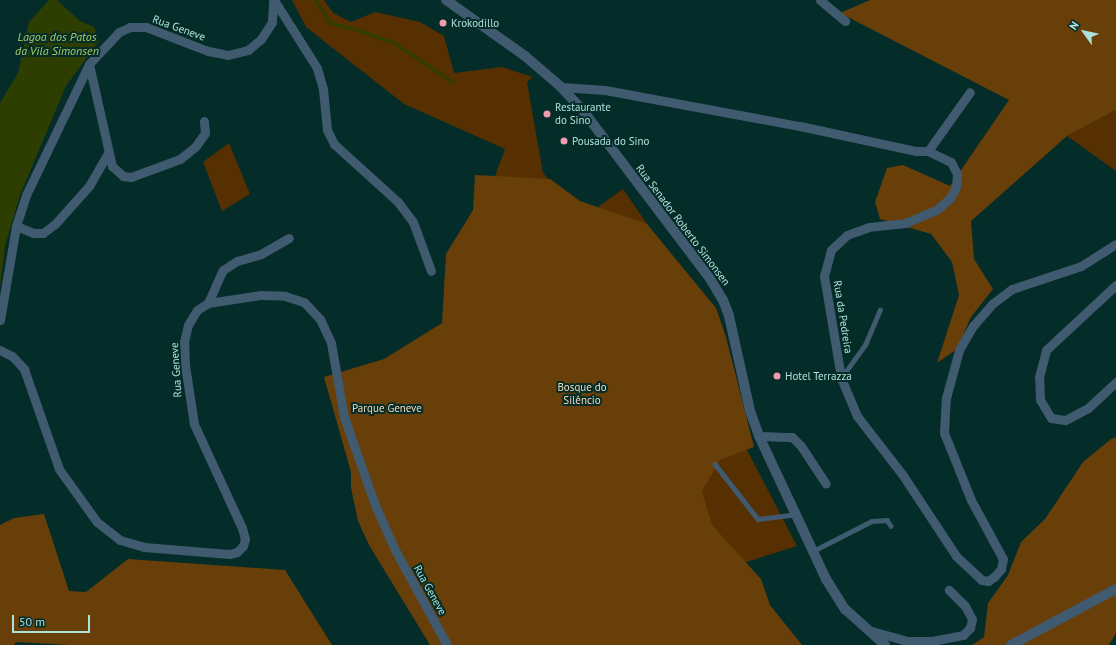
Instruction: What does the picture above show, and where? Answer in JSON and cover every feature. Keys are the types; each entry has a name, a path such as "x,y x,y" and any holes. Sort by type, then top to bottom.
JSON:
{"street":[{"name":"Rua Geneve","path":"0,320 16,226 26,195 89,64 119,32 130,26 146,27 208,51 228,55 248,50 261,39 272,22 273,0"},
{"path":"273,0 317,68 323,89 327,130 334,144 398,202 413,222 431,271"},
{"name":"Rua Senador Roberto Simonsen","path":"446,0 525,56 561,87 584,112 709,277 723,300 750,411 759,436 797,514 826,579 845,609 866,630 885,645"},
{"path":"820,0 844,22"},
{"path":"89,64 109,152 116,172 123,176 138,175 180,159 195,146 205,133 204,121"},
{"name":"Rua da Pedreira","path":"561,87 620,92 800,126 916,151 928,150 951,162 957,174 956,187 950,198 936,210 906,223 869,227 847,235 831,250 824,276 841,378 857,416 902,474 956,556 973,575 988,581 1001,569 1002,559 971,500 944,433 946,398 959,350 973,326 992,304 1012,289 1081,266 1116,244"},
{"path":"928,150 970,92"},
{"path":"16,226 34,233 43,233 55,224 89,186 109,152"},
{"path":"208,304 223,270 237,261 261,254 289,238"},
{"path":"1116,285 1046,350 1039,377 1040,400 1051,418 1065,420 1088,408 1116,382"},
{"name":"Rua Geneve","path":"0,350 12,356 24,369 59,470 97,522 120,540 144,547 230,554 244,546 242,528 194,424 185,365 184,342 188,325 197,310 208,304 261,295 285,296 304,302 320,318 331,343 344,417 375,505 395,550 447,645"},
{"path":"759,436 792,436 801,446 826,484"},
{"path":"1011,645 1116,589"},
{"path":"866,630 907,641 932,641 963,634 970,628 972,619 965,606 949,590"}],"lane":[{"path":"841,378 865,345 880,310"},
{"path":"715,464 758,519 797,514"},
{"path":"813,551 872,521 887,520 891,526"}],"green space":[{"name":"Bosque do Silêncio","path":"292,0 324,0 333,13 351,22 375,12 420,22 444,36 454,73 502,67 533,77 527,82 543,173 584,217 623,189 705,308 746,448 797,546 516,635 460,310 496,173 505,149 404,104 306,27"},
{"path":"870,0 1116,0 1116,110 1067,136 971,221 974,259 993,289 971,317 957,349 937,363 959,295 952,262 931,234 880,219 875,202 887,168 903,165 950,186 1009,100 840,13"},
{"path":"1116,110 1116,171 1067,136"},
{"path":"229,143 250,194 222,211 203,162"},
{"name":"Bosque do Silêncio","path":"475,175 550,179 580,201 647,224 716,308 726,337 754,447 720,460 702,491 712,525 761,579 770,605 802,645 430,645 369,545 358,521 351,488 351,472 324,377 384,359 442,323 446,254 473,210"},
{"path":"1116,437 1116,633 1109,645 972,645 984,637 988,603 1008,575 1021,542 1045,519 1083,462 1111,439"},
{"path":"44,514 69,591 86,592 128,559 285,570 332,645 71,645 16,642 14,645 0,645 0,525 14,518"}],"water":[{"name":"Lagoa dos Patos da Vila Simonsen","path":"49,0 57,0 80,21 94,27 99,41 66,86 20,195 5,246 0,286 0,103 18,73 29,22"}],"waterway":[{"path":"315,0 330,23 361,31 394,43 453,82"}],"place":[{"name":"Krokodillo","path":"443,23"},
{"name":"Restaurante do Sino","path":"547,114"},
{"name":"Pousada do Sino","path":"564,141"},
{"name":"Hotel Terrazza","path":"777,376"}],"park label":[{"name":"Parque Geneve","path":"387,408"}]}
